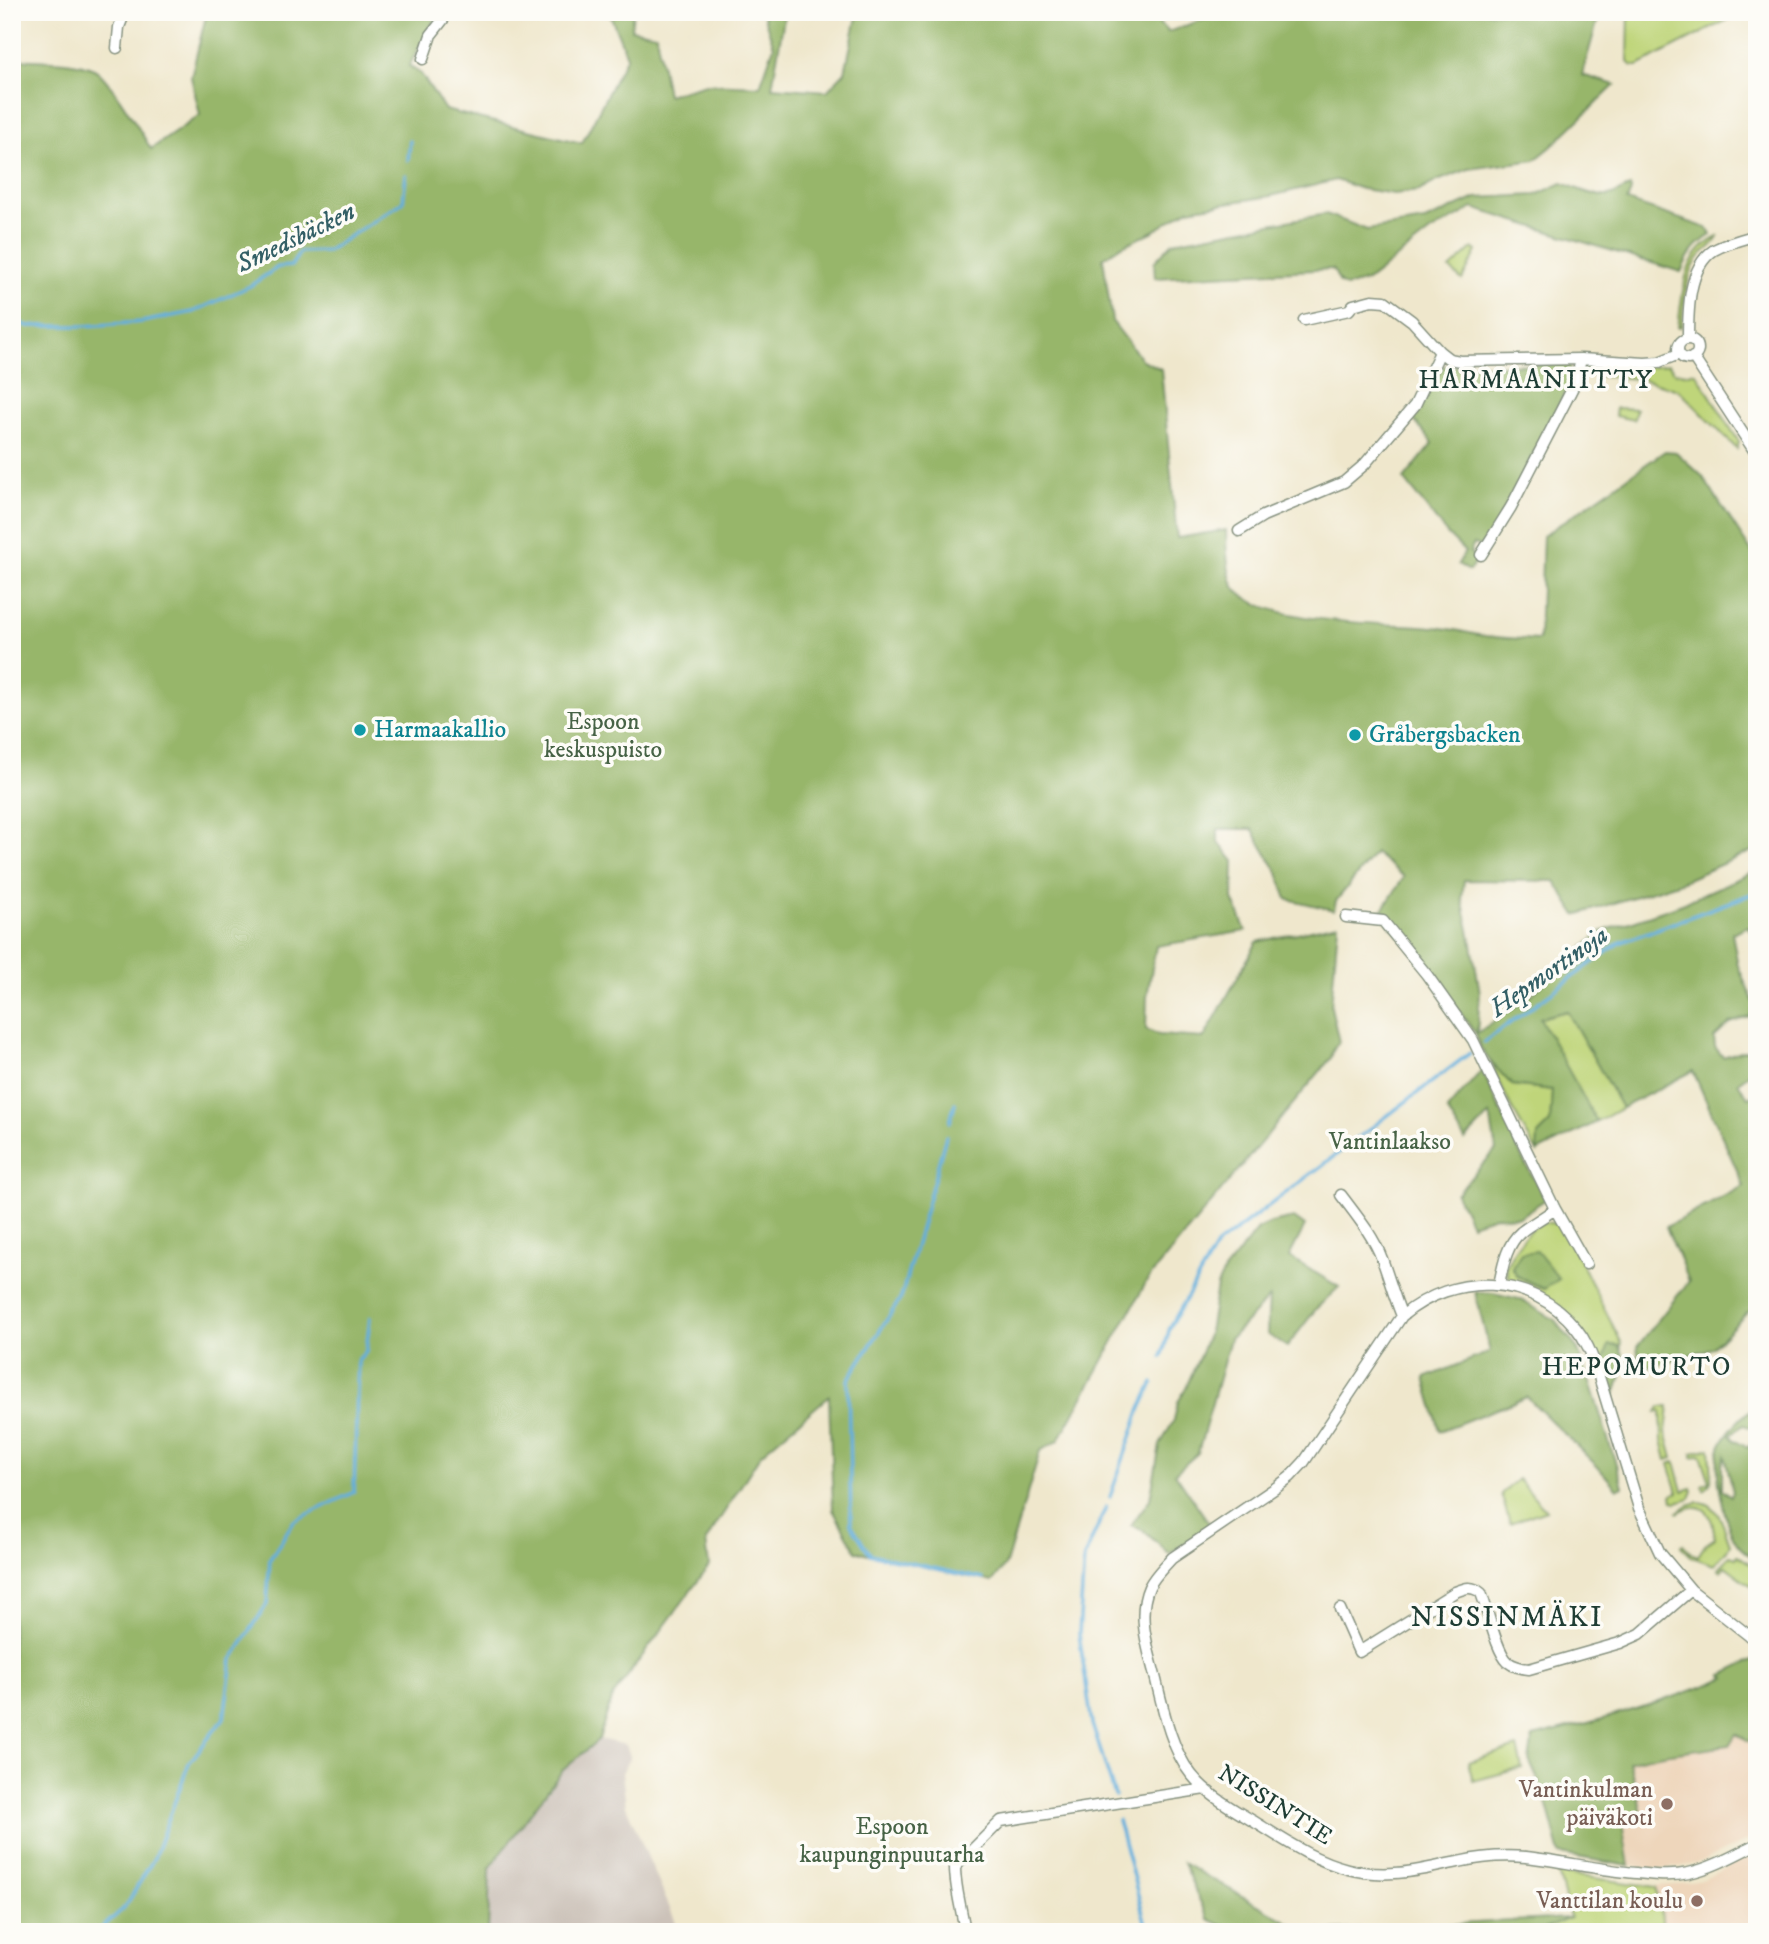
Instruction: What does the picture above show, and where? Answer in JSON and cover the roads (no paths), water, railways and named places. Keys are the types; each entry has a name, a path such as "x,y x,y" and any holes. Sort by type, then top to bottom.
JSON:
{"street":[{"path":"117,48 119,27 125,12"},
{"path":"423,59 431,36 449,12"},
{"path":"1688,339 1693,287 1697,270 1703,260 1715,250 1757,235"},
{"path":"1304,320 1349,310 1353,305 1372,300 1385,301 1412,321 1440,352 1449,359 1460,361 1581,359 1645,363 1659,362 1679,354"},
{"path":"1688,339 1695,341 1698,352 1693,357 1685,358 1679,354 1678,348 1680,343 1688,339"},
{"path":"1239,531 1263,516 1344,482 1364,465 1415,405 1440,352"},
{"path":"1693,357 1757,455"},
{"path":"1481,555 1511,507 1570,393 1581,359"},
{"path":"1346,916 1383,920 1427,975 1473,1040 1555,1209 1586,1264"},
{"path":"1341,1195 1371,1236 1402,1316"},
{"path":"1499,1285 1507,1253 1515,1239 1522,1231 1555,1209"},
{"name":"NISSINTIE","path":"1757,1642 1691,1590 1660,1553 1639,1508 1596,1367 1577,1329 1544,1301 1527,1293 1482,1283 1436,1294 1416,1304 1402,1316 1304,1462 1290,1477 1172,1558 1158,1572 1149,1588 1144,1624 1158,1690 1179,1756 1191,1774 1205,1789 1233,1809 1303,1851 1349,1870 1395,1874 1480,1858 1525,1857 1665,1876 1712,1866 1757,1844"},
{"path":"1339,1609 1359,1652 1455,1592 1474,1588 1481,1593 1485,1602 1502,1654 1516,1667 1529,1669 1620,1643 1640,1634 1691,1590"},
{"path":"965,1932 955,1881 955,1867 1001,1821 1205,1789"}],"waterway":[{"name":"Smedsbäcken","path":"408,160 410,141"},
{"name":"Smedsbäcken","path":"12,320 28,326 84,326 142,322 193,312 250,286 278,267 291,266 300,252 327,251 403,202 406,175"},
{"name":"Hepmortinoja","path":"1484,1042 1619,943 1757,892"},
{"name":"Hepmortinoja","path":"1162,1357 1170,1327 1217,1245 1470,1053"},
{"path":"950,1122 955,1103"},
{"path":"946,1136 901,1298 848,1380 851,1524 870,1554 983,1579"},
{"path":"97,1932 123,1909 133,1894 154,1858 189,1763 224,1718 232,1660 267,1604 270,1559 294,1521 354,1492 358,1360 366,1351 370,1318"},
{"name":"Hepmortinoja","path":"1110,1497 1141,1408 1153,1383"},
{"name":"Hepmortinoja","path":"1106,1507 1084,1558 1079,1634 1092,1724 1115,1796"},
{"name":"Hepmortinoja","path":"1118,1820 1148,1932"}],"place":[{"name":"Harmaakallio","path":"360,730"},
{"name":"Gråbergsbacken","path":"1355,735"},
{"name":"Vantinkulman päiväkoti","path":"1667,1804"},
{"name":"Vanttilan koulu","path":"1697,1901"}],"district":[{"name":"HARMAANIITTY","path":"1536,380"},
{"name":"HEPOMURTO","path":"1637,1367"},
{"name":"NISSINMÄKI","path":"1507,1617"}],"park label":[{"name":"Espoon keskuspuisto","path":"603,736"},
{"name":"Vantinlaakso","path":"1390,1142"},
{"name":"Espoon kaupunginpuutarha","path":"892,1841"}]}
